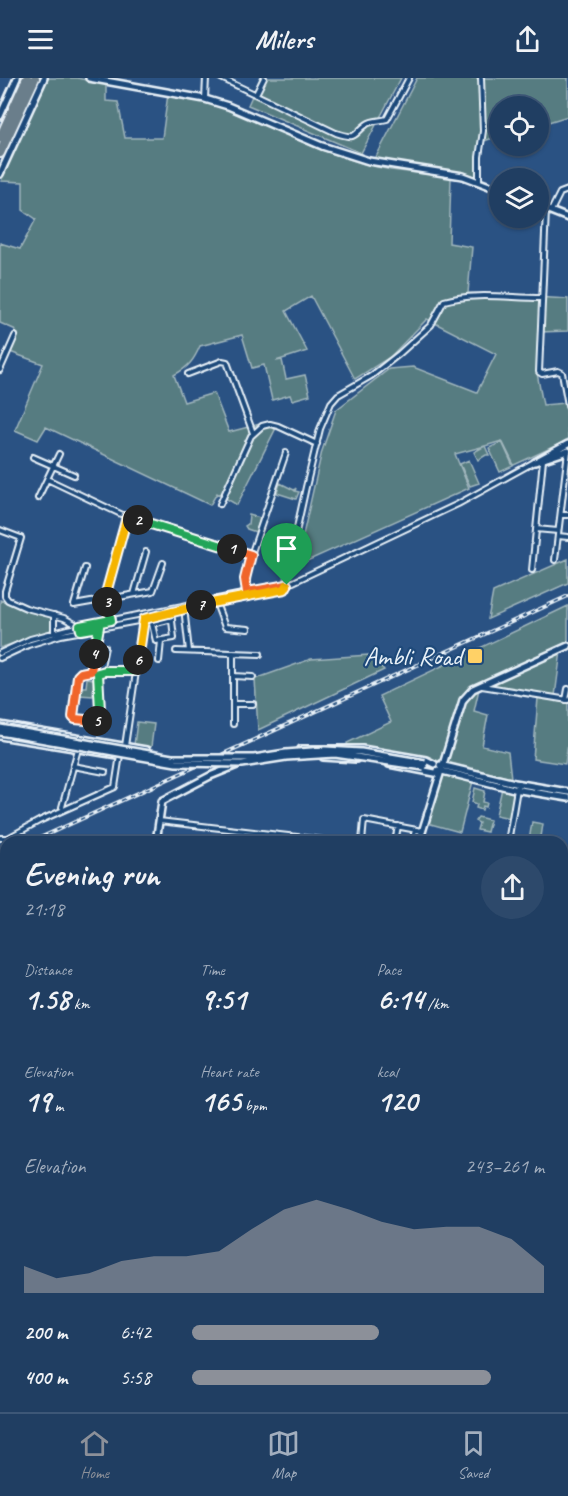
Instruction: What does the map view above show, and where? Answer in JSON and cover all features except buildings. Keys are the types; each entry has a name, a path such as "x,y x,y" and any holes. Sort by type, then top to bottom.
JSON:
{"highway":[{"path":"0,138 27,78"},
{"path":"0,153 35,78"}],"street":[{"path":"0,116 17,78"},
{"path":"0,174 44,78"},
{"path":"89,78 205,99 228,106 322,146 369,161 456,175 489,185"},
{"path":"205,99 206,78"},
{"path":"221,78 336,133 350,137 357,134 366,124 387,119 409,78"},
{"path":"256,94 264,78"},
{"path":"479,181 479,157 483,131 481,78"},
{"path":"568,190 560,193 549,210 568,218"},
{"path":"547,228 541,298 539,372 542,374 558,371 562,373 568,405"},
{"path":"0,653 54,632 99,627 285,589 317,444 331,403 338,394 372,376 399,354 431,325 444,301 487,295 500,298 541,298"},
{"path":"0,370 15,336"},
{"path":"188,374 222,361 227,362 253,433"},
{"path":"220,504 253,433 262,426 270,424 278,426 317,444"},
{"path":"0,658 35,642 111,620 144,617 183,604 287,585 458,504 568,444"},
{"path":"535,462 568,451"},
{"path":"535,462 568,451"},
{"path":"555,560 566,491 568,451"},
{"path":"247,592 245,579 251,555 286,453"},
{"path":"38,498 58,454"},
{"path":"33,457 74,475"},
{"path":"532,570 543,459"},
{"path":"47,479 127,517 251,555"},
{"path":"561,514 568,515"},
{"path":"111,620 106,593 127,517"},
{"path":"536,529 568,537"},
{"path":"0,530 21,538 3,596 26,608 54,615 81,628"},
{"path":"134,594 146,552"},
{"path":"85,568 74,605 153,591 163,563"},
{"path":"216,603 225,627 248,629"},
{"path":"184,609 189,651"},
{"path":"171,612 172,620 174,638 156,641 152,624 172,620"},
{"path":"54,615 54,632"},
{"path":"12,836 115,787 144,617"},
{"path":"91,671 99,627"},
{"path":"159,661 161,641"},
{"path":"421,836 463,700 467,694 568,646"},
{"path":"105,647 99,672 100,710 97,722 75,719 73,714 78,676 81,673 91,671 99,672 136,671"},
{"path":"176,651 260,654"},
{"path":"233,653 233,724"},
{"path":"233,676 253,677"},
{"path":"482,686 567,700 568,689"},
{"path":"233,704 253,704"},
{"path":"0,730 176,763 242,764 286,757 335,754 424,765 441,770"},
{"path":"0,730 122,746 146,750 147,753 145,759 78,749 0,730"},
{"path":"157,836 162,801 249,758 286,751 344,748 426,760 434,767"},
{"path":"62,807 78,749"},
{"path":"242,763 302,757 377,762 441,770 568,798"},
{"path":"73,766 105,772"},
{"path":"517,786 568,792"},
{"path":"509,836 517,786"},
{"path":"363,836 364,820 422,831"},
{"path":"159,821 289,836"},
{"path":"396,836 398,826"},
{"path":"414,836 415,830"}],"green space":[{"path":"47,78 77,78 106,84 106,101 118,102 125,138 162,138 168,94 227,108 316,148 364,164 391,170 451,177 449,243 472,247 468,293 568,299 568,331 539,332 537,373 543,405 566,403 568,440 514,465 502,441 455,454 469,488 296,566 322,451 336,410 389,369 413,367 477,392 496,354 427,319 390,357 355,379 311,296 286,311 307,351 276,361 282,360 286,379 305,375 310,395 292,400 290,395 272,400 264,365 252,368 242,335 200,346 190,363 174,375 184,402 214,393 229,432 268,422 278,424 237,505 217,493 210,505 46,427 38,440 15,430 43,364 10,352 0,374 0,364 16,330 0,323 0,243 20,249 36,219 23,210 23,182 1,181"},
{"path":"260,78 401,78 361,153 248,105"},
{"path":"417,78 568,78 568,116 549,122 549,96 489,96 489,139 478,143 477,178 375,159"},
{"path":"502,442 513,466 500,472 489,448"},
{"path":"485,446 489,455 478,460 474,452"},
{"path":"469,460 479,483 470,486 460,464"},
{"path":"280,483 294,490 296,488 295,491 299,492 296,499 277,493"},
{"path":"249,515 260,518 256,532 245,526 248,524"},
{"path":"568,559 568,583 488,619 493,592"},
{"path":"0,600 52,617 51,630 0,648"},
{"path":"568,606 568,646 482,686 463,700 441,761 349,747 347,743 391,722 379,696"},
{"path":"561,651 555,696 489,685"},
{"path":"369,655 384,670 258,730 255,679 311,659"},
{"path":"87,678 94,679 93,696 79,695 80,687 86,687"},
{"path":"479,689 474,711 488,715 482,746 508,752 511,778 447,762 462,710 472,693"},
{"path":"538,698 568,703 568,743 565,764 533,759"},
{"path":"137,722 154,724 151,747 134,745"},
{"path":"442,773 473,781 460,832 427,823"},
{"path":"475,788 485,791 483,802 487,803 482,810 476,808 477,804 472,802"},
{"path":"502,788 516,791 510,818 496,815"},
{"path":"478,817 490,820 487,832 477,830 479,823 475,821"},
{"path":"532,822 543,824 541,836 530,836"}],"railway":[{"path":"44,836 568,596"}],"place":[{"name":"Ambli Road","path":"475,656"}],"route":[{"path":"127,517 251,555 245,579 247,592 287,585 285,589 144,619 136,671 100,671 98,676 100,710 97,722 73,717 78,676 91,671 99,630 99,627 81,630 80,626 111,620 106,593 127,517"}]}
